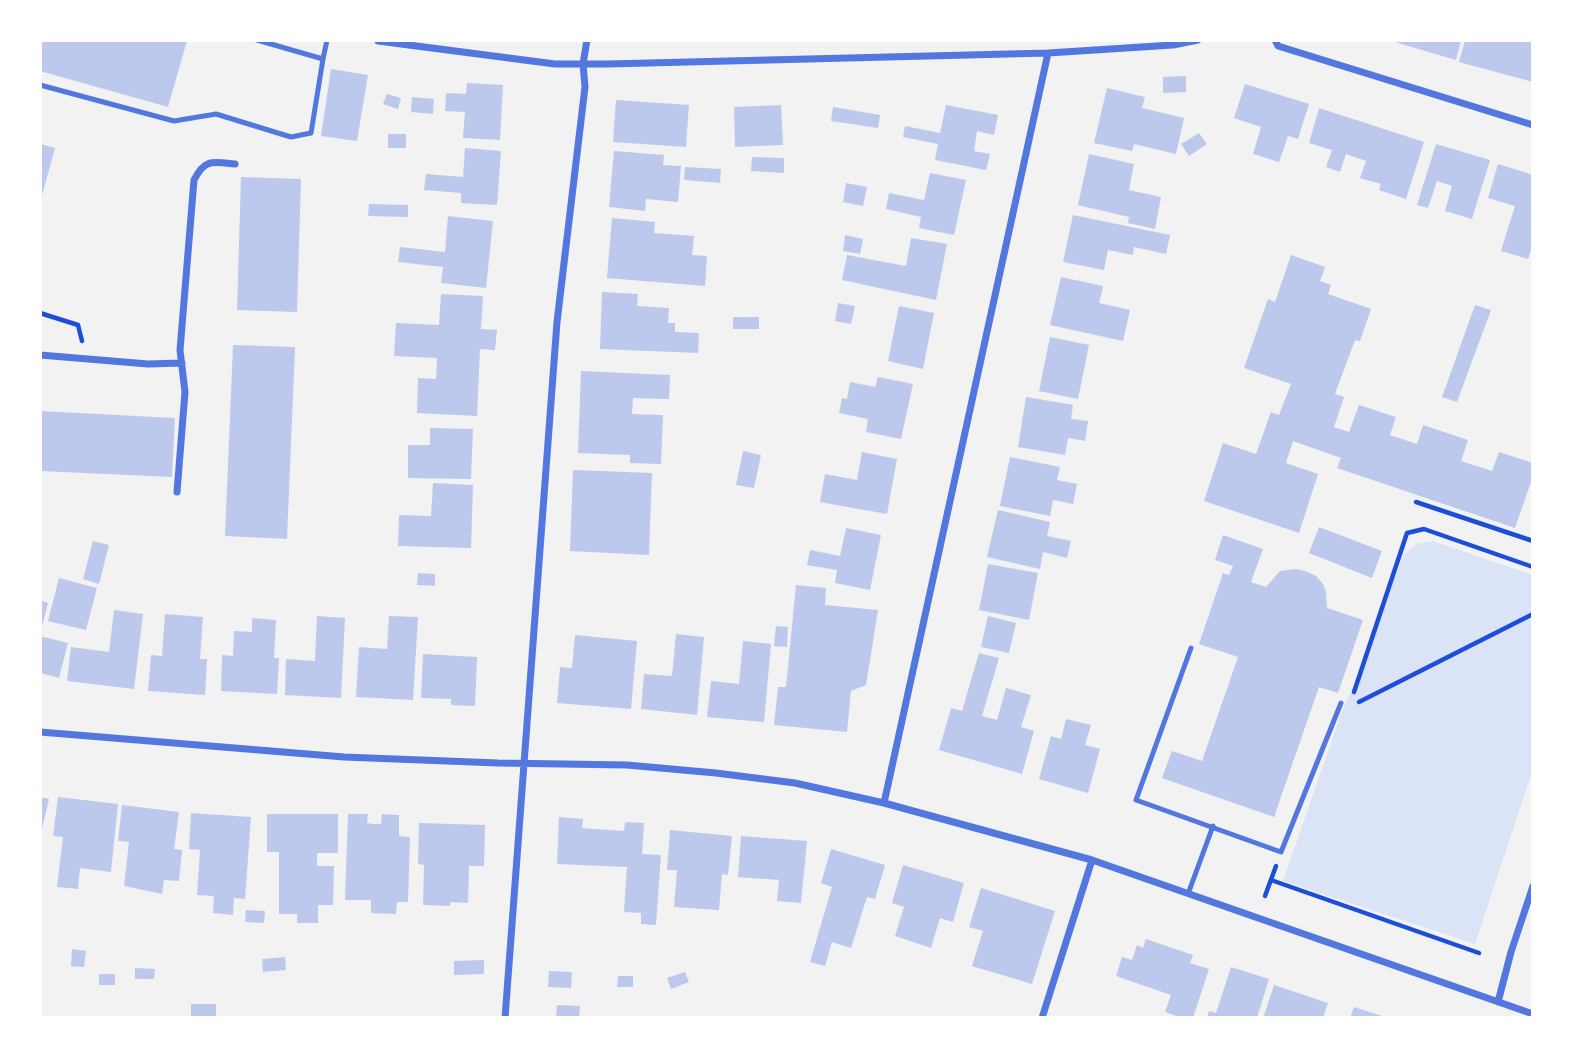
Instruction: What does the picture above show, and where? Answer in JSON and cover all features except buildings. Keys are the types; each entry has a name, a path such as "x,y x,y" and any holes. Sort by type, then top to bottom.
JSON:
{"street":[{"path":"505,1018 557,323 585,88 583,64 587,40"},
{"path":"376,41 555,64 583,64 1048,53 1173,45 1198,40"},
{"path":"1275,40 1278,46 1533,125"},
{"path":"884,803 1048,53"},
{"path":"177,492 185,392 180,350 194,180 200,167 211,161 235,164"},
{"path":"40,355 148,365 181,363"},
{"path":"40,732 330,756 524,764 626,765 795,783 884,803 1092,860 1533,1014"},
{"path":"1042,1018 1092,860"},
{"path":"1498,1002 1533,886"}],"lane":[{"path":"257,40 323,59"},
{"path":"40,85 174,121 216,114 290,137 312,132 327,40"},
{"path":"1191,648 1136,800 1281,852 1341,703"},
{"path":"1188,894 1213,827"}],"path":[{"path":"40,313 78,326 86,359"},
{"path":"1416,502 1533,541"},
{"path":"1349,707 1407,533 1424,529 1533,567"},
{"path":"1349,707 1533,614"},
{"path":"1341,703 1349,707"},
{"path":"1265,896 1281,852"},
{"path":"1271,880 1479,953"}],"shaded area":[{"path":"1433,541 1533,575 1533,769 1475,944 1283,881 1341,714 1363,665 1403,555 1417,544"}]}
